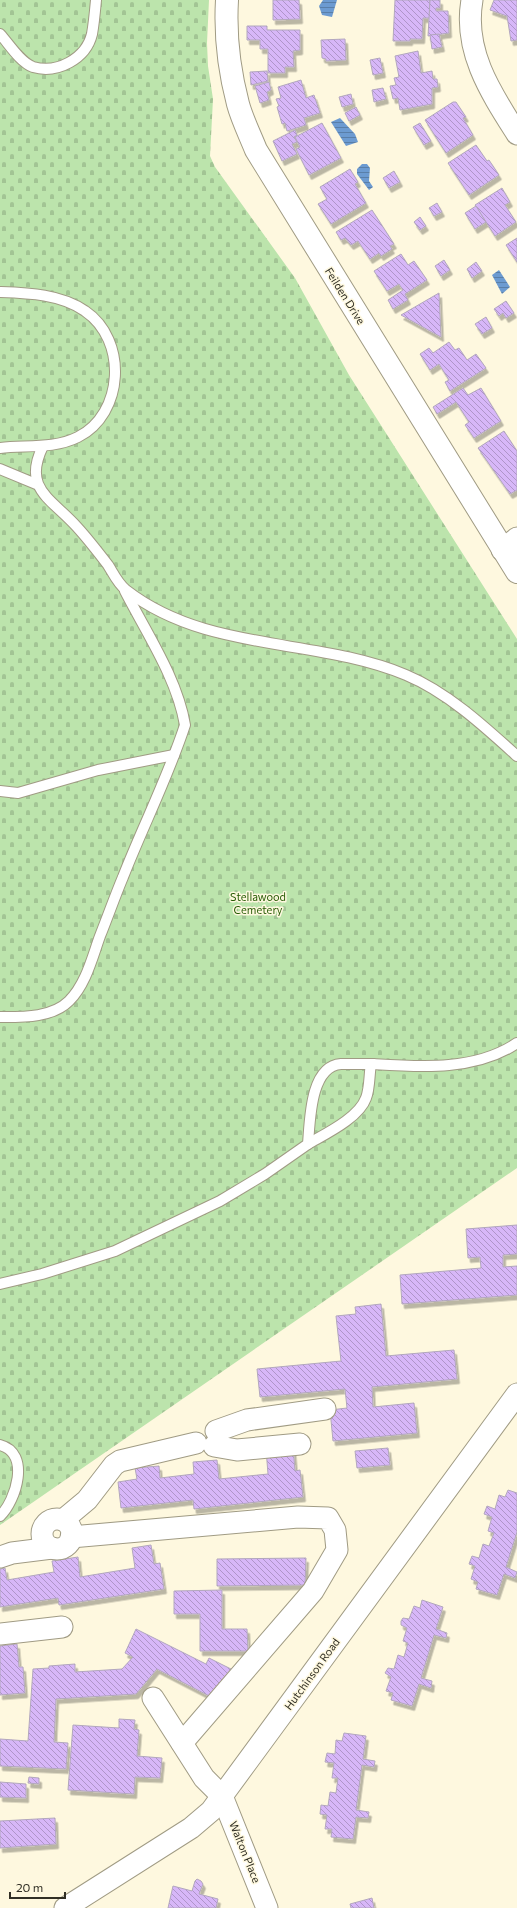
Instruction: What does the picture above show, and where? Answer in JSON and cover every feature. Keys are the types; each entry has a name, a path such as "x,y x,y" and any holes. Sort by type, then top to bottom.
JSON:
{"street":[{"name":"Feilden Drive","path":"227,0 226,24 238,104 256,150 510,544 517,572"},
{"path":"472,0 470,23 474,54 496,101 517,134"},
{"name":"Hutchinson Road","path":"65,1908 192,1828 211,1810 517,1394"},
{"path":"63,1528 87,1500 107,1471 120,1462 209,1440 247,1420 324,1409"},
{"path":"209,1440 237,1450 300,1444"},
{"path":"6,1555 63,1528 298,1517 328,1518 335,1530 337,1550 313,1591 182,1743"},
{"path":"6,1555 61,1548 69,1542 63,1528"},
{"path":"0,1634 62,1627"},
{"path":"153,1698 204,1778 222,1796"},
{"name":"Walton Place","path":"222,1796 267,1908"}],"lane":[{"path":"0,34 23,60 33,67 53,69 70,63 84,50 92,36 96,0"},
{"path":"0,292 42,295 75,304 86,311 97,322 109,339 116,373 113,394 107,407 88,431 76,438 43,446 0,448"},
{"path":"36,484 34,473 43,446"},
{"path":"0,469 36,484 77,527 124,588 176,690 182,710 184,725 174,755 79,989 68,1002 59,1009 44,1014 0,1017"},
{"path":"124,588 160,612 201,629 348,658 407,675 445,697 517,756"},
{"path":"0,791 18,793 98,770 174,755"},
{"path":"308,1144 316,1087 323,1073 336,1064 436,1066 467,1062 496,1054 517,1043"},
{"path":"0,1284 42,1274 115,1251 220,1201 265,1174 308,1144 341,1124 359,1109 366,1098 371,1064"},
{"path":"0,1445 6,1447 16,1458 18,1470 13,1497 7,1509 0,1516"}],"green space":[{"name":"Stellawood Cemetery","path":"0,0 209,0 207,43 208,66 213,99 210,156 215,167 295,278 349,375 517,639 517,1168 0,1525"}],"water":[{"path":"323,0 337,0 332,17 322,15 319,6"},
{"path":"340,118 355,134 358,142 346,146 331,122"},
{"path":"362,164 367,164 370,168 369,181 373,187 369,190 357,174 357,169"},
{"path":"499,270 510,287 502,294 492,275"}],"building":[{"path":"273,0 299,0 300,19 273,20"},
{"path":"395,0 430,0 430,18 423,18 422,39 393,41"},
{"path":"430,0 440,0 440,8 436,8 436,11 448,11 449,33 428,36"},
{"path":"494,0 517,0 517,40 511,41 507,16 490,10"},
{"path":"247,26 267,26 267,30 300,30 300,50 293,51 294,67 285,67 285,73 268,73 268,49 260,49 260,40 247,40"},
{"path":"439,34 442,47 432,49 430,35"},
{"path":"345,39 346,60 326,61 326,59 322,58 321,40"},
{"path":"418,51 421,73 432,71 433,79 437,79 438,87 432,88 432,104 400,110 398,98 393,99 390,86 396,85 394,78 399,77 395,56"},
{"path":"380,58 383,73 373,75 370,60"},
{"path":"267,71 268,81 251,85 250,72"},
{"path":"301,80 306,98 314,95 320,113 304,118 306,125 287,131 285,123 282,124 277,107 279,106 276,99 281,98 278,87"},
{"path":"269,82 271,90 267,92 269,100 260,103 255,86"},
{"path":"383,88 386,99 374,102 372,90"},
{"path":"351,94 353,104 342,107 339,97"},
{"path":"453,102 456,102 466,117 463,118 473,135 446,153 425,120"},
{"path":"356,107 360,115 349,121 345,113"},
{"path":"322,123 341,158 309,175 296,149 300,147 295,137"},
{"path":"420,123 431,141 424,145 413,127"},
{"path":"295,130 297,135 294,137 297,142 292,144 297,154 282,161 273,141"},
{"path":"476,145 499,175 469,195 448,163"},
{"path":"350,169 358,182 355,184 366,203 331,224 318,204 327,199 320,187"},
{"path":"394,171 400,182 389,188 383,178"},
{"path":"502,188 510,202 505,205 516,222 495,236 475,205"},
{"path":"437,203 442,212 434,216 429,208"},
{"path":"476,206 486,222 475,229 465,213"},
{"path":"372,210 394,244 390,246 392,249 381,256 379,253 370,259 358,241 351,245 345,238 341,240 336,232"},
{"path":"420,217 426,226 420,230 414,222"},
{"path":"517,238 517,262 506,245"},
{"path":"401,254 408,265 414,261 427,280 405,294 408,300 393,309 388,300 403,290 399,284 387,291 374,271"},
{"path":"444,260 450,270 441,276 435,266"},
{"path":"476,262 482,271 472,278 467,269"},
{"path":"439,293 441,337 401,315"},
{"path":"506,301 514,313 506,318 503,313 499,316 494,309"},
{"path":"486,317 492,328 482,334 475,324"},
{"path":"449,342 455,350 459,348 467,360 476,354 486,368 450,391 445,382 449,380 439,364 430,370 420,354 429,348 433,353"},
{"path":"463,388 468,395 481,388 501,421 474,438 465,425 469,422 456,402 437,414 433,407"},
{"path":"504,431 517,451 517,490 510,494 478,448"},
{"path":"517,1225 517,1254 503,1255 503,1267 517,1266 517,1295 402,1304 400,1275 481,1268 480,1257 468,1258 466,1229"},
{"path":"381,1304 386,1356 454,1350 457,1379 372,1387 373,1407 414,1403 417,1433 333,1441 330,1410 347,1408 345,1389 260,1397 257,1369 341,1361 336,1316 356,1314 355,1307"},
{"path":"293,1446 295,1471 300,1470 303,1497 194,1509 193,1500 121,1508 118,1482 137,1479 135,1468 159,1466 160,1478 194,1474 193,1462 217,1460 219,1479 268,1474 266,1449"},
{"path":"388,1448 390,1465 357,1468 355,1451"},
{"path":"508,1490 517,1493 517,1532 506,1567 517,1572 515,1578 504,1574 497,1595 476,1589 478,1582 471,1579 475,1566 469,1564 472,1556 479,1558 483,1544 489,1546 494,1533 488,1531 492,1517 484,1514 487,1506 495,1509 499,1495 505,1497"},
{"path":"151,1545 154,1564 160,1563 164,1589 59,1605 58,1598 0,1607 0,1569 5,1568 7,1580 54,1572 52,1561 78,1557 80,1577 135,1568 132,1548"},
{"path":"306,1558 305,1585 217,1586 217,1559"},
{"path":"222,1590 222,1629 247,1629 248,1651 200,1651 200,1614 174,1614 174,1591"},
{"path":"422,1600 443,1607 436,1629 447,1633 446,1638 434,1635 421,1678 432,1681 431,1688 419,1684 412,1706 391,1700 393,1693 386,1691 391,1677 385,1673 388,1668 394,1669 398,1655 404,1657 408,1643 403,1641 407,1628 401,1625 401,1621 403,1618 409,1619 414,1606 420,1608"},
{"path":"136,1629 206,1664 209,1658 233,1670 217,1700 157,1669 136,1694 56,1699 54,1742 68,1743 66,1769 0,1766 0,1739 28,1741 33,1669 75,1664 75,1672 122,1669 133,1657 125,1653"},
{"path":"17,1644 19,1667 23,1667 25,1693 0,1695 0,1646"},
{"path":"119,1719 135,1720 134,1729 139,1730 137,1756 162,1758 160,1778 135,1777 134,1794 68,1790 73,1725 119,1728"},
{"path":"344,1733 366,1736 363,1759 375,1761 374,1767 362,1765 356,1810 369,1812 368,1818 356,1817 353,1839 331,1837 332,1829 325,1829 327,1815 320,1814 321,1805 328,1806 330,1792 336,1793 338,1778 332,1778 334,1763 325,1762 327,1753 335,1754 336,1740 342,1741"},
{"path":"29,1777 39,1778 39,1784 28,1783"},
{"path":"0,1782 26,1784 26,1798 0,1797"},
{"path":"55,1818 56,1844 0,1848 0,1821"},
{"path":"197,1879 203,1884 199,1894 218,1899 216,1908 168,1908 173,1886 192,1891"},
{"path":"372,1898 374,1908 351,1908 350,1904"}]}
